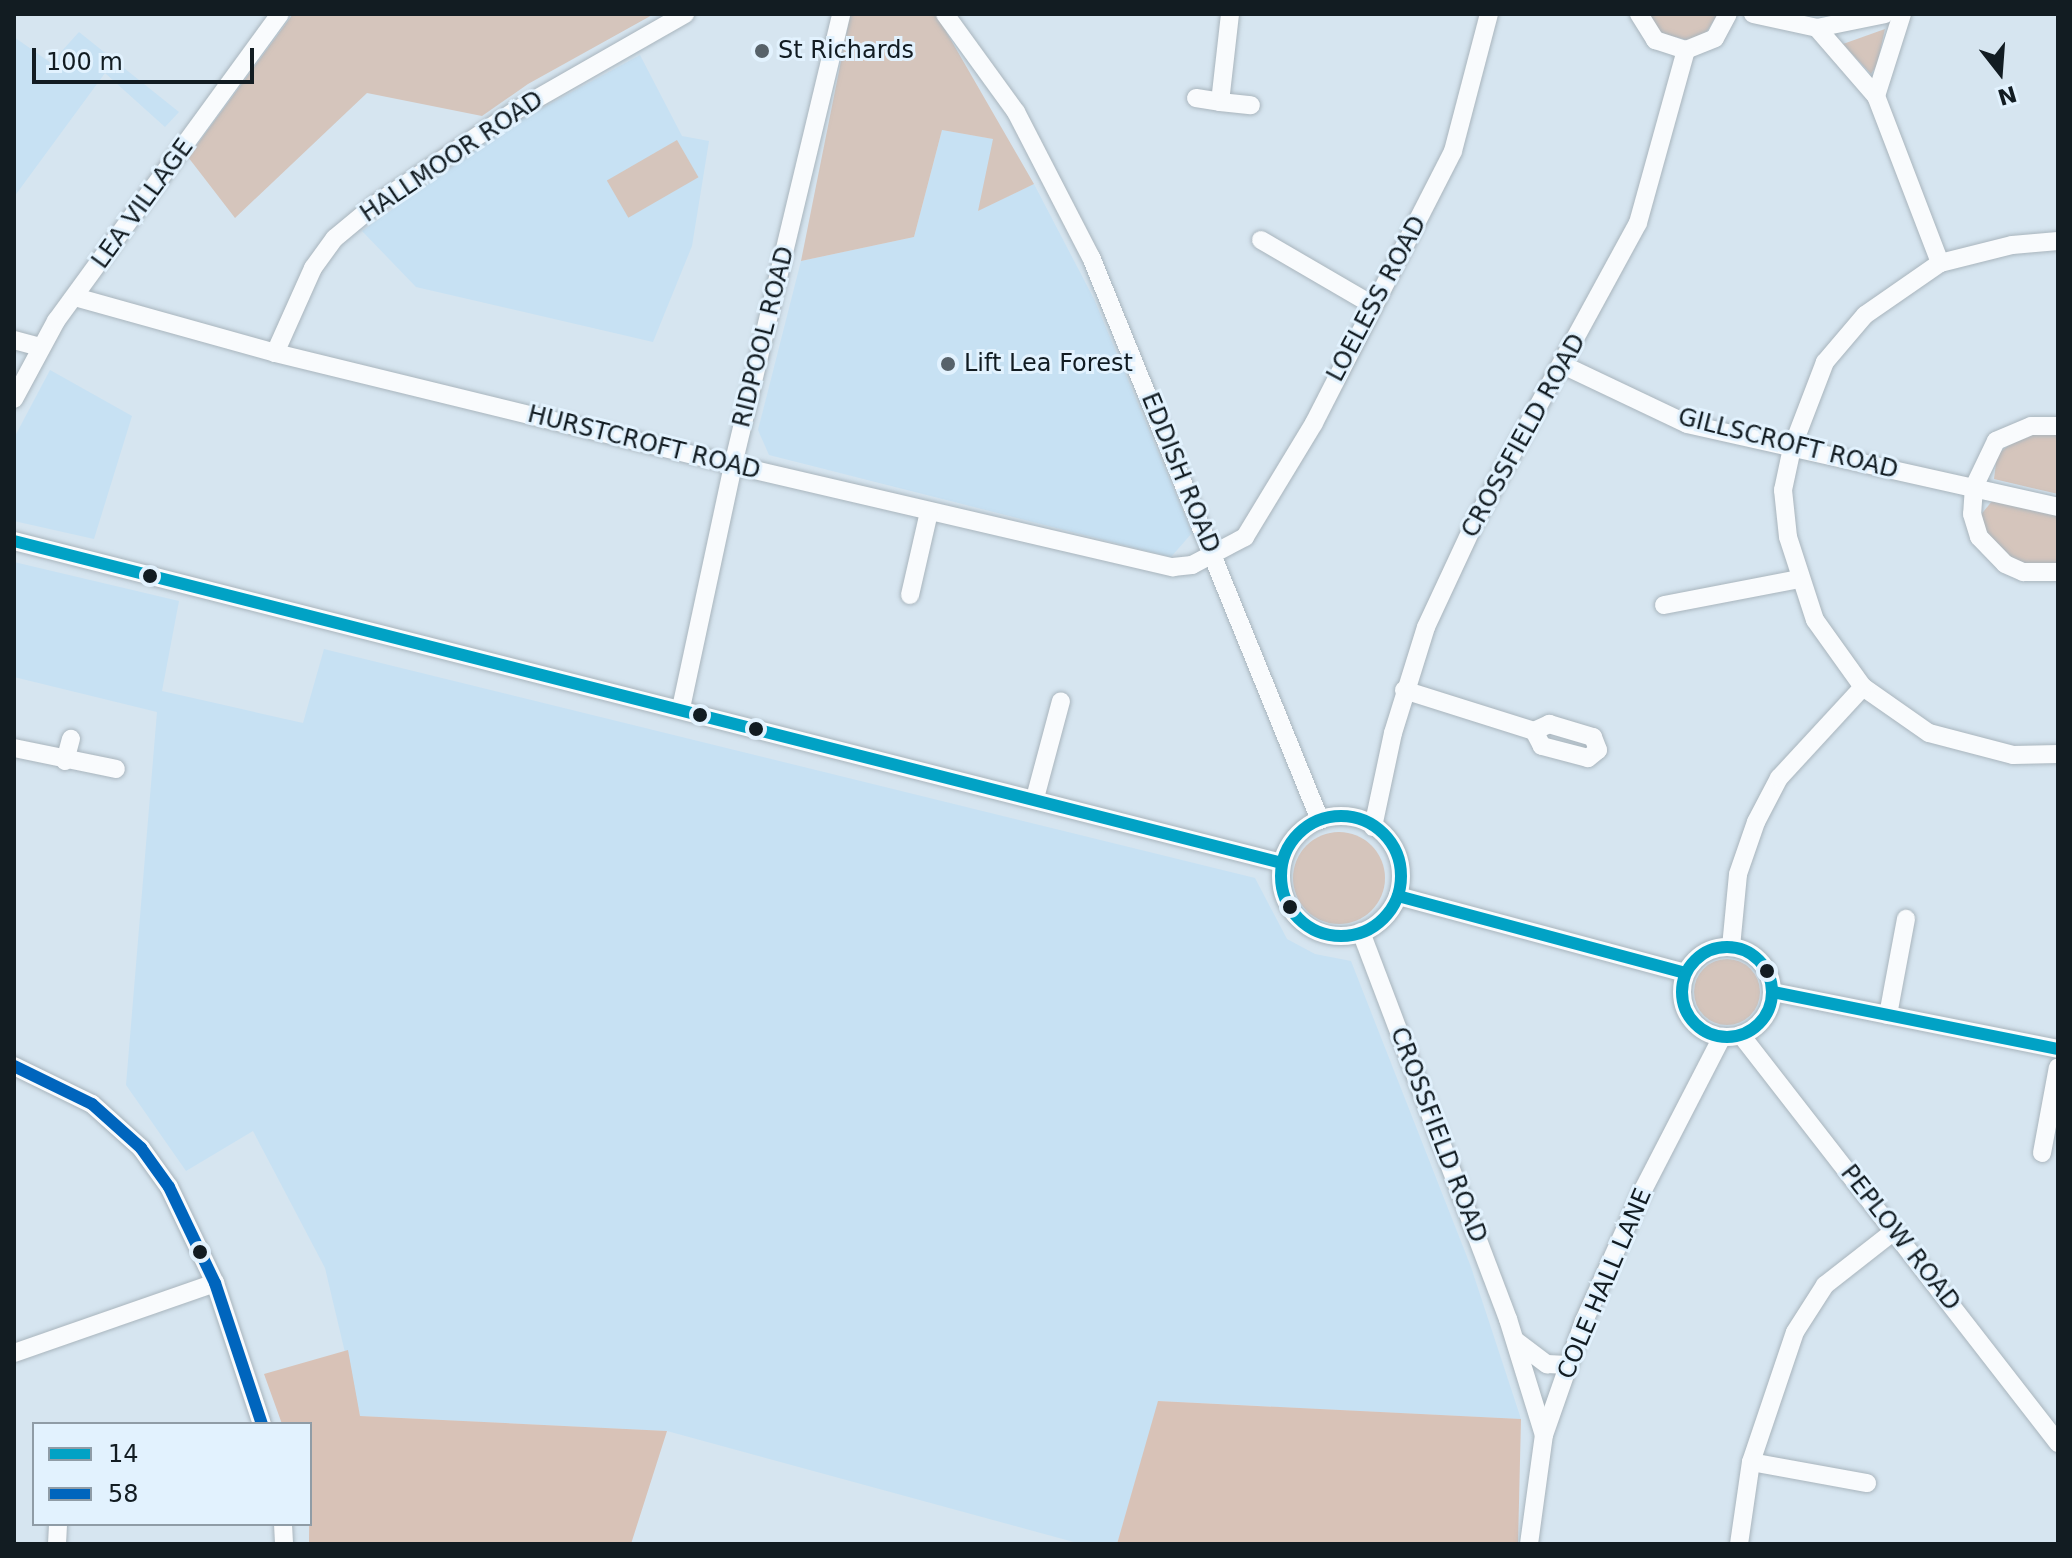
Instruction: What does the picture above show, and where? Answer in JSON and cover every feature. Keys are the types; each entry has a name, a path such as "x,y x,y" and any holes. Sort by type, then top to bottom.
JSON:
{"street":[{"name":"LEA VILLAGE","path":"14,399 40,347 280,14"},
{"name":"HALLMOOR ROAD","path":"275,353 313,268 335,238 376,204 515,111 685,14"},
{"name":"RIDPOOL ROAD","path":"681,708 733,465 841,14"},
{"name":"EDDISH ROAD","path":"945,14 1016,112 1091,257 1320,820"},
{"path":"1220,102 1230,14"},
{"name":"LOELESS ROAD","path":"1214,555 1245,537 1314,423 1371,304 1405,250 1453,151 1489,14"},
{"path":"1634,15 1655,40 1686,50 1715,38 1728,14"},
{"path":"1753,14 1817,28 1885,14"},
{"path":"1876,96 1902,14"},
{"path":"1817,28 1876,96 1940,263"},
{"name":"CROSSFIELD ROAD","path":"1373,827 1404,690 1426,627 1476,520 1638,223 1686,50"},
{"path":"1196,98 1251,105"},
{"path":"1261,240 1371,304"},
{"path":"2058,241 2001,247 1940,263 1844,335 1818,377 1792,448 1783,490 1799,579 1815,620 1863,687 1929,733 2013,755 2058,754"},
{"name":"HURSTCROFT ROAD","path":"75,297 275,353 929,512 1173,567 1214,555"},
{"path":"14,340 40,347"},
{"name":"GILLSCROFT ROAD","path":"1563,365 1687,424 2058,507"},
{"path":"2058,426 2031,426 1996,441 1974,487 1972,514 1989,552 2023,572 2058,572"},
{"path":"910,595 929,512"},
{"path":"14,541 1282,863"},
{"path":"1664,605 1799,579"},
{"path":"1731,947 1738,874 1756,822 1779,778 1863,687"},
{"path":"1404,690 1534,731"},
{"path":"1035,798 1061,701"},
{"path":"65,761 71,739"},
{"path":"14,748 65,761 116,769"},
{"path":"1346,817 1373,827 1389,841 1398,860 1398,896 1378,922 1361,932 1327,934 1302,923 1283,890 1282,863 1299,832 1320,820 1346,817"},
{"path":"1398,896 1685,973"},
{"path":"1888,1015 1906,919"},
{"name":"CROSSFIELD ROAD","path":"1361,932 1514,1339 1544,1435"},
{"path":"1731,947 1760,962 1773,992 1763,1018 1731,1036 1689,1018 1682,1001 1685,973 1702,954 1731,947"},
{"path":"1773,992 2058,1049"},
{"name":"PEPLOW ROAD","path":"1731,1036 1894,1231 2058,1443"},
{"name":"COLE HALL LANE","path":"1529,1544 1544,1435 1605,1270 1731,1036"},
{"path":"14,1066 92,1104 141,1148 169,1187 215,1283 261,1422"},
{"path":"2042,1153 2058,1067"},
{"path":"1739,1544 1751,1462 1795,1332 1825,1285 1894,1231"},
{"path":"14,1353 215,1283"},
{"path":"1514,1339 1547,1364 1568,1365"},
{"path":"1751,1462 1867,1483"}],"shaded area":[{"path":"293,14 654,14 528,84 482,116 367,93 235,218 188,157"},
{"path":"936,14 1034,184 978,211 993,139 942,130 914,237 801,261 850,16"},
{"path":"1649,14 1718,14 1705,34 1691,41 1660,33"},
{"path":"1885,29 1877,65 1871,74 1843,44"},
{"path":"79,32 179,112 165,127 105,73 14,197 14,37 51,63"},
{"path":"640,55 682,136 709,141 692,246 653,342 416,287 362,231 511,125"},
{"name":"Lift Lea Forest","path":"942,130 994,139 979,210 1034,184 1094,299 1192,533 1171,557 769,455 758,430 801,261 914,237"},
{"path":"677,140 698,177 628,218 607,180"},
{"path":"50,370 132,416 94,539 14,521 14,438"},
{"path":"2041,433 2058,435 2058,494 1994,479 1997,455 2016,439"},
{"path":"1993,500 2058,513 2058,565 2026,568 1986,542 1979,517"},
{"path":"14,562 179,601 162,691 303,723 324,649 1255,878 1287,939 1315,954 1351,961 1471,1267 1521,1419 1159,1401 1117,1544 1081,1544 667,1431 360,1416 325,1268 253,1131 186,1171 126,1085 157,712 14,677"},
{"path":"1339,832 1357,835 1372,845 1382,860 1385,878 1382,896 1372,911 1357,921 1339,924 1321,921 1306,911 1296,896 1293,878 1296,860 1306,845 1321,835"},
{"path":"1720,959 1734,959 1746,964 1755,973 1760,992 1758,1005 1751,1016 1734,1025 1720,1025 1708,1020 1699,1011 1694,999 1694,985 1699,973 1708,964"},
{"path":"348,1350 360,1416 667,1431 631,1544 309,1543 309,1526 312,1526 312,1422 281,1422 264,1374"},
{"path":"1158,1401 1521,1419 1518,1544 1117,1544"},
{"path":"417,1540 435,1544 309,1544 309,1543"}],"transit line":[{"name":"14","path":"14,541 1282,863"},
{"name":"14","path":"1341,816 1364,821 1383,834 1396,853 1401,876 1396,899 1383,918 1364,931 1341,936 1318,931 1299,918 1286,899 1281,876 1286,853 1299,834 1318,821 1341,816"},
{"name":"14","path":"1398,896 1685,973"},
{"name":"14","path":"1727,947 1744,951 1759,960 1768,975 1772,992 1768,1009 1759,1024 1744,1033 1727,1037 1710,1033 1695,1024 1686,1009 1682,992 1686,975 1695,960 1710,951 1727,947"},
{"name":"14","path":"1773,992 2058,1049"},
{"name":"58","path":"14,1066 92,1104 141,1148 169,1187 215,1283 261,1422"}],"place":[{"name":"St Richards","path":"762,51"},
{"name":"Lift Lea Forest","path":"948,364"}]}
